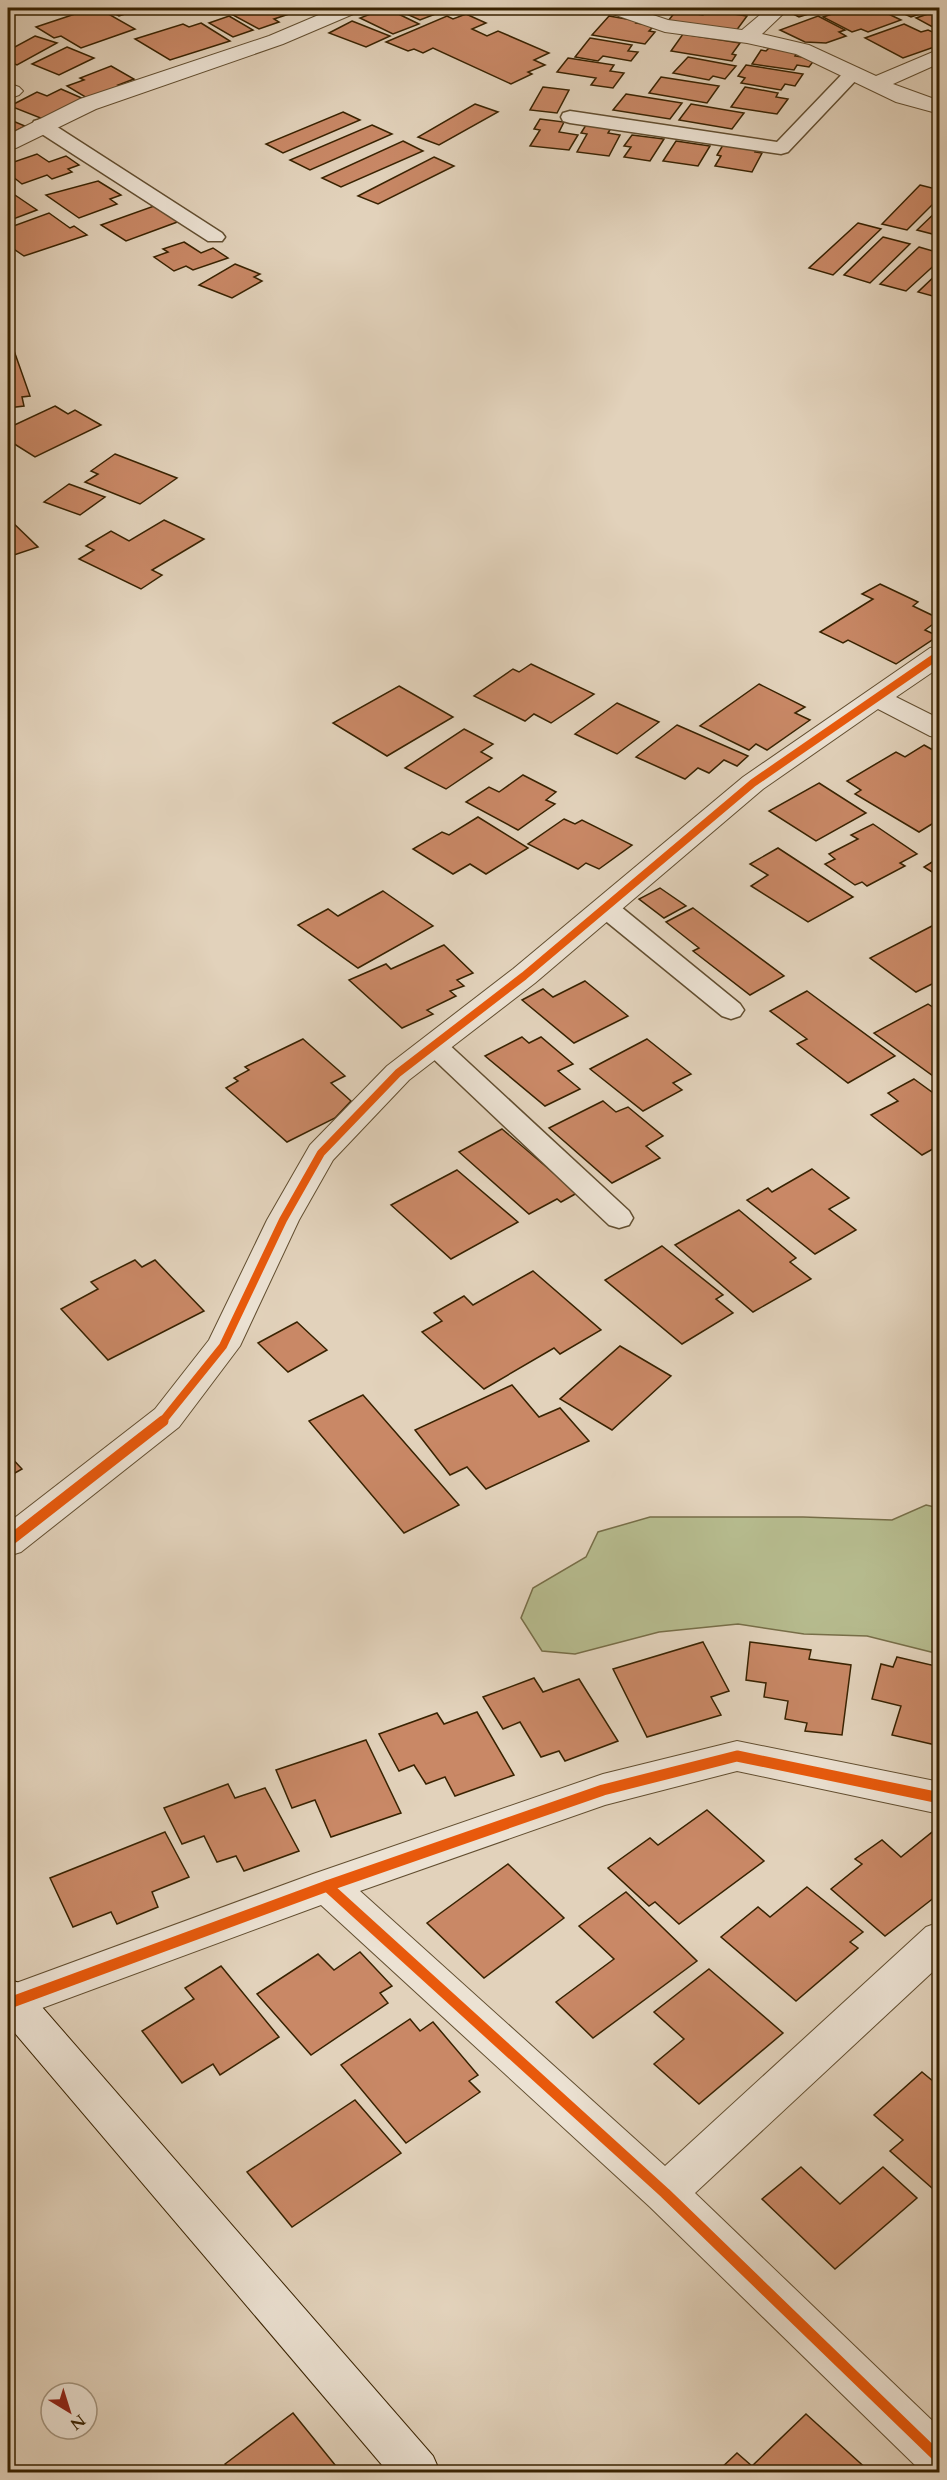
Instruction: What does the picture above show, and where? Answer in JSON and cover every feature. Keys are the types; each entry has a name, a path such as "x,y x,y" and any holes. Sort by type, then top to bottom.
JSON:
{"street":[{"path":"8,11 14,8"},
{"path":"8,143 88,104 276,40 351,8"},
{"path":"614,8 665,26 747,37 802,49 904,97 939,108"},
{"path":"747,37 774,13 766,8"},
{"path":"875,84 939,55"},
{"path":"8,1542 167,1418 223,1346 283,1220 321,1154 398,1073 435,1046 606,908 753,783 939,654"},
{"path":"876,697 939,730"},
{"path":"417,2472 10,1999 603,1790 737,1756 939,1798"},
{"path":"327,1886 665,2193 939,2459"},
{"path":"665,2193 939,1939"}],"lane":[{"path":"570,117 781,148 854,73"},
{"path":"41,125 215,237"},
{"path":"606,908 731,1010"},
{"path":"435,1046 619,1218"}],"green space":[{"path":"926,1505 939,1508 939,1654 867,1636 804,1634 738,1624 659,1632 575,1654 542,1651 521,1618 533,1588 586,1557 598,1532 650,1517 803,1517 892,1520"}],"building":[{"path":"98,8 135,29 81,48 61,36 54,38 36,27"},
{"path":"104,8 144,8 119,16"},
{"path":"249,8 304,9 274,19 279,22 259,29 231,14"},
{"path":"386,8 419,24 393,34 360,18"},
{"path":"393,8 451,8 420,20"},
{"path":"781,8 828,8 799,17"},
{"path":"850,8 876,8 901,20 868,32 861,29 852,32 823,17"},
{"path":"882,8 938,8 911,17 900,12 895,14"},
{"path":"707,10 747,16 736,31 668,21 676,11 703,15"},
{"path":"940,10 940,31 916,18"},
{"path":"466,14 486,23 472,29 487,36 498,31 549,53 534,60 545,65 528,72 532,74 511,84 433,48 423,53 414,49 408,51 386,42 447,16 453,19"},
{"path":"229,16 253,30 233,37 209,23"},
{"path":"609,16 654,26 649,31 655,32 645,44 592,35"},
{"path":"818,16 845,30 839,32 846,36 826,43 805,42 780,30"},
{"path":"352,21 390,36 366,47 329,33"},
{"path":"201,23 230,41 170,60 135,39 183,24 189,27"},
{"path":"904,24 921,32 928,30 940,35 940,45 903,58 865,38"},
{"path":"683,34 740,43 732,54 736,55 732,61 671,51"},
{"path":"35,36 57,43 17,65 8,61 8,44 15,47"},
{"path":"590,38 632,45 628,51 638,52 631,61 603,56 598,61 575,57"},
{"path":"67,47 94,58 59,75 32,64"},
{"path":"770,47 798,51 795,56 815,59 809,67 797,65 794,70 752,64 761,50 766,51"},
{"path":"688,57 736,66 725,79 713,76 709,80 673,73"},
{"path":"568,58 614,65 610,71 624,73 613,88 591,85 596,78 557,72"},
{"path":"746,65 803,74 795,86 785,84 781,90 741,83 745,78 738,76"},
{"path":"111,66 134,79 118,85 124,88 87,98 67,86 84,80 80,78"},
{"path":"661,77 719,86 707,103 649,93"},
{"path":"543,87 569,90 557,113 530,110"},
{"path":"745,87 778,93 776,97 788,99 777,114 731,107"},
{"path":"61,89 84,99 43,119 10,106 37,92 47,96"},
{"path":"626,94 682,103 670,119 613,110"},
{"path":"475,104 498,112 439,145 418,137"},
{"path":"691,104 744,113 732,129 679,120"},
{"path":"343,112 360,120 283,153 266,144"},
{"path":"8,119 25,126 8,135"},
{"path":"540,119 564,122 559,132 578,135 569,150 530,146 540,130 534,129"},
{"path":"372,125 392,134 310,170 290,160"},
{"path":"586,125 611,128 608,133 620,135 609,156 577,152 587,134 581,133"},
{"path":"632,135 664,139 650,161 624,157 631,147 624,146"},
{"path":"403,141 423,151 341,187 322,178"},
{"path":"676,141 710,146 698,166 663,161"},
{"path":"723,145 762,153 752,172 715,166 721,156 717,155"},
{"path":"37,154 49,162 66,156 79,165 68,169 72,172 52,179 47,175 22,184 8,173 8,164"},
{"path":"434,157 454,166 378,204 358,196"},
{"path":"98,181 121,195 110,199 117,204 79,218 46,195"},
{"path":"920,185 940,190 940,197 907,230 882,224"},
{"path":"9,191 37,210 8,221"},
{"path":"154,206 180,221 126,241 101,225"},
{"path":"940,208 940,236 917,230"},
{"path":"49,213 70,228 74,226 87,235 24,256 8,245 14,241 8,236 8,228"},
{"path":"858,223 881,229 833,275 809,268"},
{"path":"883,237 910,244 870,283 844,275"},
{"path":"184,242 201,253 213,248 228,258 193,270 186,266 174,271 154,257 168,252 163,249"},
{"path":"919,247 940,253 940,260 906,291 880,284"},
{"path":"235,264 260,274 254,277 262,281 232,298 199,285"},
{"path":"940,271 940,298 918,292"},
{"path":"8,345 12,345 30,396 22,397 24,406 8,408"},
{"path":"55,406 68,414 75,410 101,425 35,457 8,440 8,428"},
{"path":"115,454 177,478 140,504 85,482 98,474 91,471"},
{"path":"69,484 105,497 80,515 44,502"},
{"path":"8,518 38,547 8,557"},
{"path":"164,520 204,539 152,570 162,575 141,589 79,559 94,550 86,546 111,531 129,541"},
{"path":"880,584 918,602 913,606 940,619 925,630 938,636 896,664 848,640 843,643 820,632 873,599 862,594"},
{"path":"531,664 594,694 551,723 534,714 525,721 474,696 513,669 519,672"},
{"path":"759,684 805,707 795,713 810,720 767,750 756,744 749,750 700,726"},
{"path":"399,686 453,717 387,756 333,723"},
{"path":"617,703 659,722 617,754 575,734"},
{"path":"677,725 748,756 737,766 724,760 709,773 698,768 685,779 636,757"},
{"path":"464,729 493,744 481,752 492,758 446,789 405,768"},
{"path":"924,745 940,754 940,759 937,760 940,762 940,819 919,832 855,794 861,790 847,781 896,752 905,757"},
{"path":"523,775 556,792 546,800 555,804 518,830 466,802 489,787 499,792"},
{"path":"819,783 866,813 816,841 769,811"},
{"path":"478,817 528,848 486,874 470,864 453,874 413,849 442,832 449,835"},
{"path":"564,819 575,824 582,820 632,845 599,869 586,863 578,869 528,844"},
{"path":"873,824 917,854 900,863 905,866 867,886 862,882 855,885 825,864 835,859 829,854 858,839 851,835"},
{"path":"778,848 853,897 808,922 751,886 768,875 750,864"},
{"path":"940,857 940,877 924,867"},
{"path":"660,888 686,906 664,918 639,899"},
{"path":"383,891 433,926 358,968 298,925 328,909 338,916"},
{"path":"693,908 784,976 750,995 693,951 699,948 666,922"},
{"path":"932,926 940,932 940,980 916,992 870,958"},
{"path":"444,945 473,973 457,980 464,986 450,991 456,996 427,1010 433,1014 402,1028 349,980 386,964 391,969"},
{"path":"585,981 628,1016 574,1043 522,1000 543,989 553,997"},
{"path":"807,991 895,1056 848,1083 797,1044 807,1039 770,1011"},
{"path":"928,1004 940,1012 940,1081 874,1033"},
{"path":"522,1037 529,1043 541,1037 573,1064 558,1071 580,1089 545,1106 485,1056"},
{"path":"303,1039 345,1076 331,1083 351,1101 335,1118 287,1142 226,1088 238,1081 234,1078 249,1070 245,1067"},
{"path":"647,1039 691,1074 673,1083 682,1090 643,1111 590,1069"},
{"path":"914,1079 940,1098 940,1145 922,1155 871,1115 898,1101 888,1093"},
{"path":"603,1101 616,1112 628,1107 663,1136 646,1146 660,1158 612,1183 549,1128"},
{"path":"502,1129 577,1193 561,1202 557,1199 529,1214 459,1152"},
{"path":"812,1169 849,1198 829,1209 856,1230 815,1254 747,1200 768,1188 772,1192"},
{"path":"457,1170 518,1222 451,1259 391,1205"},
{"path":"739,1210 796,1258 790,1262 811,1279 753,1312 675,1245"},
{"path":"662,1246 723,1295 716,1299 733,1313 682,1344 605,1280"},
{"path":"135,1260 142,1267 155,1260 204,1311 108,1360 61,1309 98,1289 91,1282"},
{"path":"533,1271 601,1330 560,1354 554,1348 484,1389 422,1332 442,1321 434,1313 464,1296 473,1305"},
{"path":"297,1322 327,1350 288,1372 258,1343"},
{"path":"620,1346 671,1376 612,1430 560,1399"},
{"path":"512,1385 539,1417 560,1408 589,1441 486,1489 467,1467 450,1475 415,1430"},
{"path":"363,1395 459,1505 404,1533 309,1421"},
{"path":"8,1454 22,1469 8,1477"},
{"path":"703,1642 729,1691 711,1697 721,1715 647,1737 613,1669"},
{"path":"750,1642 811,1650 809,1659 851,1665 842,1735 805,1731 807,1723 785,1719 788,1701 764,1697 766,1683 746,1680"},
{"path":"897,1657 940,1667 940,1746 892,1735 901,1706 872,1699 881,1664 893,1667"},
{"path":"534,1678 543,1692 579,1679 618,1741 565,1761 559,1751 541,1757 520,1722 503,1729 483,1697"},
{"path":"477,1712 514,1775 455,1796 445,1777 426,1784 414,1765 399,1771 379,1734 437,1713 444,1724"},
{"path":"366,1740 401,1813 331,1837 315,1800 292,1808 276,1770"},
{"path":"228,1784 235,1798 265,1788 299,1851 244,1871 236,1856 217,1862 204,1836 182,1844 164,1808"},
{"path":"707,1810 764,1861 679,1924 655,1902 649,1906 608,1868 650,1838 658,1845"},
{"path":"936,1829 940,1831 940,1893 885,1936 831,1889 862,1864 855,1859 882,1840 901,1857"},
{"path":"165,1832 189,1877 152,1892 158,1907 117,1924 111,1912 73,1927 50,1878"},
{"path":"508,1864 564,1918 484,1978 427,1923"},
{"path":"807,1887 863,1932 850,1942 858,1948 796,2001 721,1937 758,1907 770,1917"},
{"path":"626,1892 697,1961 593,2038 556,2002 614,1959 579,1926"},
{"path":"360,1952 392,1986 380,1993 388,2003 311,2055 257,1994 318,1954 334,1970"},
{"path":"221,1966 279,2037 220,2075 213,2064 182,2083 142,2031 194,1999 185,1988"},
{"path":"709,1969 783,2033 699,2104 654,2064 684,2039 654,2012"},
{"path":"410,2019 420,2031 433,2022 478,2075 469,2081 480,2092 406,2143 341,2065"},
{"path":"922,2072 940,2087 940,2181 932,2188 890,2151 903,2140 874,2115"},
{"path":"355,2100 401,2153 292,2227 247,2172"},
{"path":"801,2167 840,2204 883,2167 917,2198 835,2269 762,2199"},
{"path":"293,2413 340,2471 232,2472 225,2464"},
{"path":"806,2414 870,2472 717,2472 737,2453 752,2466"}],"cycle path":[{"path":"8,1542 167,1418 223,1346 283,1220 321,1153 398,1073 524,976 753,783 940,654"},
{"path":"12,2002 327,1886 603,1790 737,1756 940,1798"},
{"path":"327,1886 665,2193 940,2459"}]}
